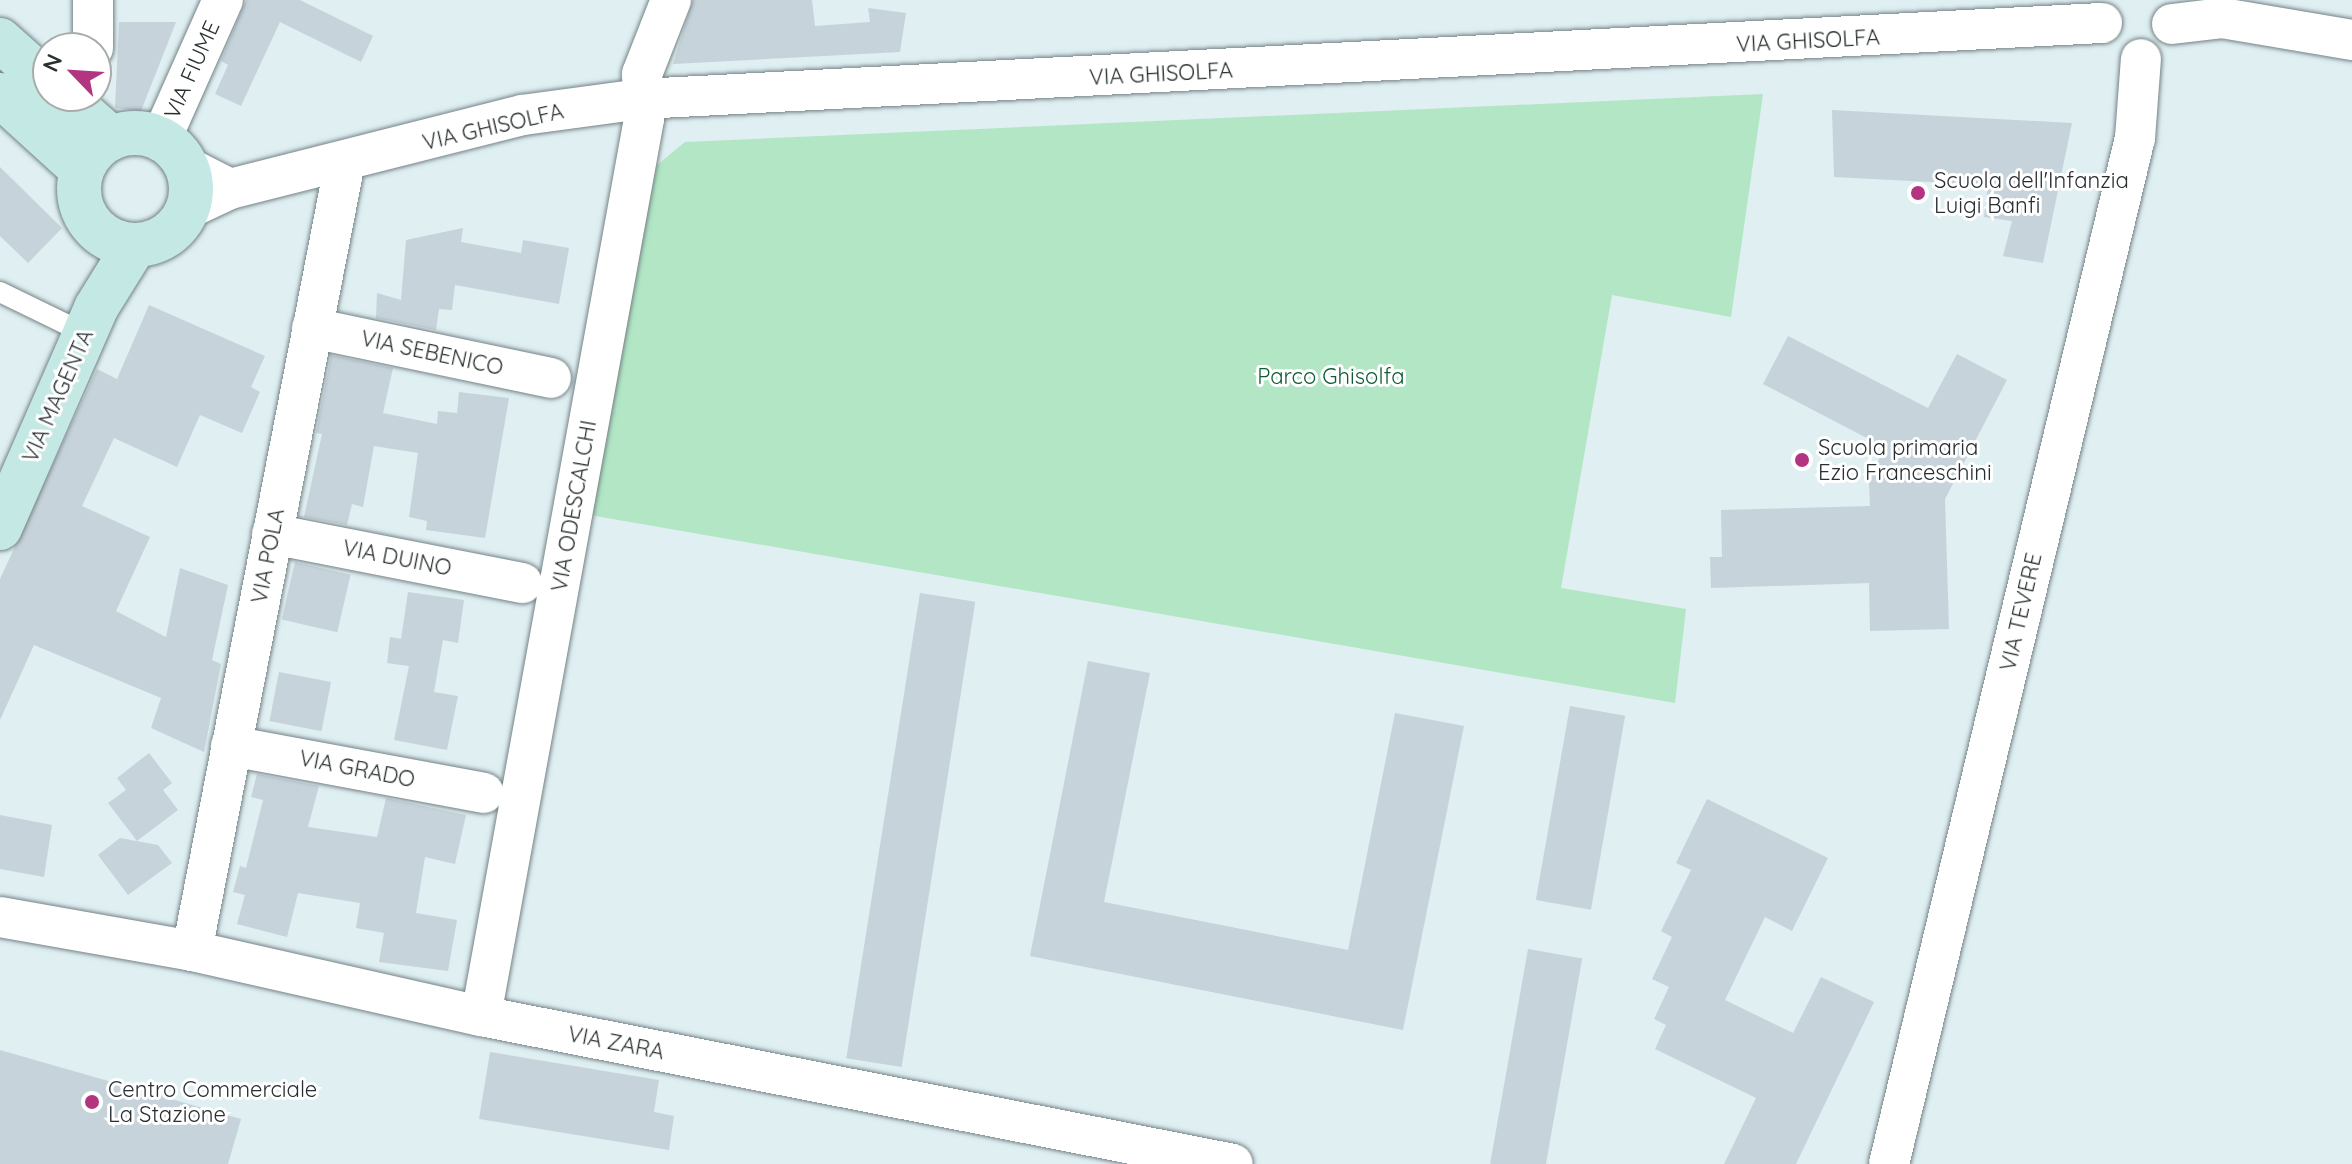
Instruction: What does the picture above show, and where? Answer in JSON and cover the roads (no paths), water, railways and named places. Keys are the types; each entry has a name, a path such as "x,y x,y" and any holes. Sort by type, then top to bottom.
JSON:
{"street":[{"path":"93,0 93,32"},
{"name":"VIA FIUME","path":"178,172 223,0"},
{"name":"VIA ODESCALCHI","path":"481,1016 641,140 642,74 671,0"},
{"path":"2107,11 2110,46 2141,59 2168,42 2189,10 2352,40"},
{"name":"VIA GHISOLFA","path":"178,172 230,189 523,115 641,99 2107,11"},
{"path":"0,40 32,67"},
{"name":"VIA TEVERE","path":"1889,1164 2135,138 2141,59"},
{"path":"0,95 82,170"},
{"path":"83,112 111,138"},
{"path":"144,133 178,172 166,235 120,241 86,216 79,195 82,170 111,138 144,133"},
{"name":"VIA POLA","path":"192,951 345,162"},
{"name":"VIA MAGENTA","path":"0,528 91,321 120,241"},
{"name":"VIA SEBENICO","path":"312,328 551,378"},
{"name":"VIA DUINO","path":"272,534 522,583"},
{"name":"VIA GRADO","path":"231,746 484,793"},
{"name":"VIA ZARA","path":"0,917 192,951 481,1016 1233,1164"}],"lane":[{"path":"0,292 91,321"}],"place":[{"name":"Scuola dell'Infanzia Luigi Banfi","path":"1918,193"},
{"name":"Scuola primaria Ezio Franceschini","path":"1802,460"},
{"name":"Centro Commerciale La Stazione","path":"92,1102"}],"park label":[{"name":"Parco Ghisolfa","path":"1331,377"}]}
